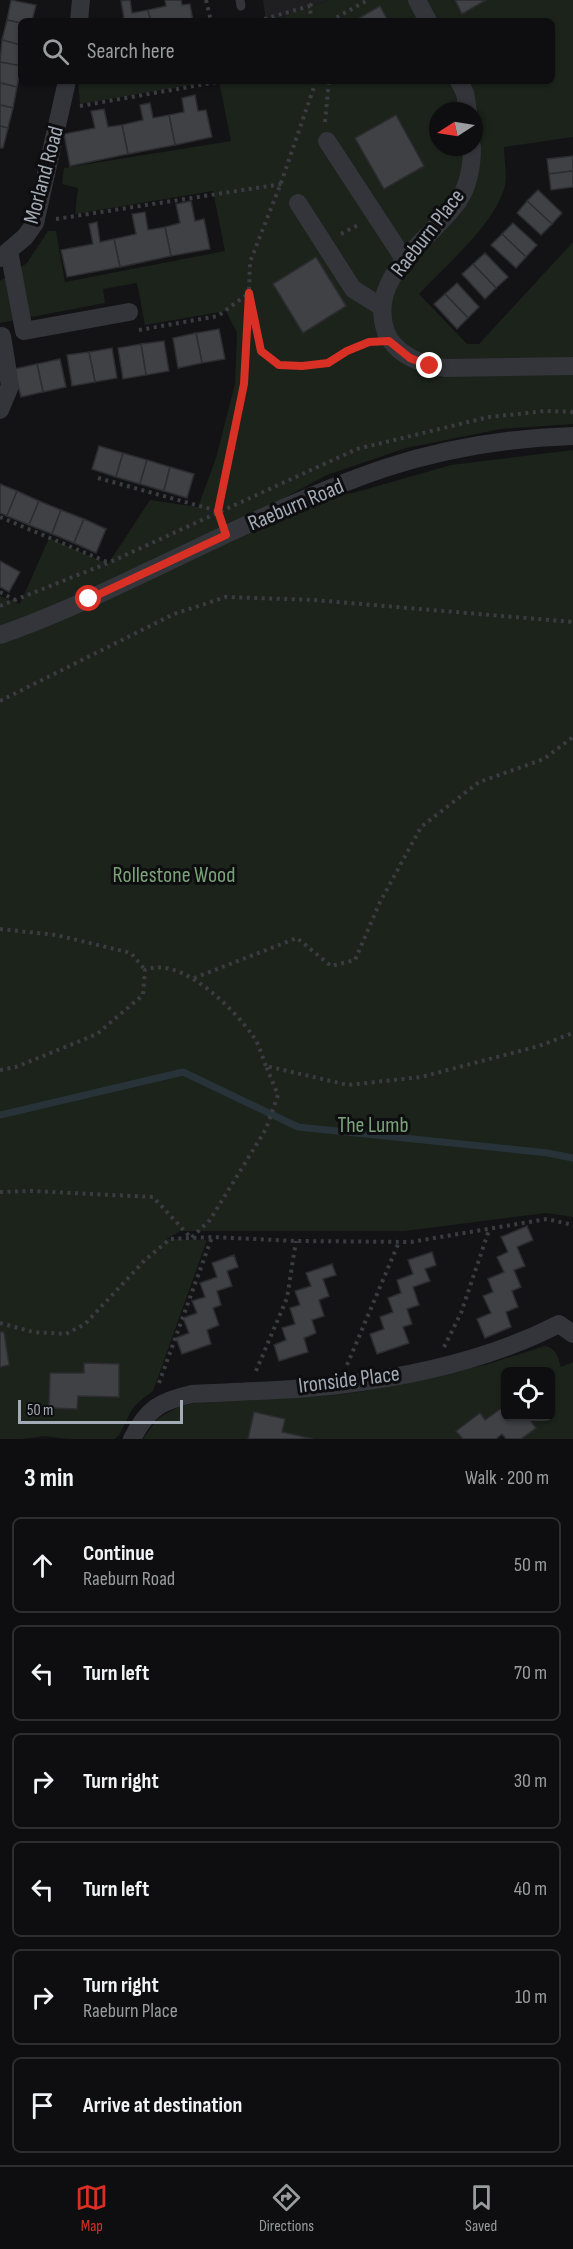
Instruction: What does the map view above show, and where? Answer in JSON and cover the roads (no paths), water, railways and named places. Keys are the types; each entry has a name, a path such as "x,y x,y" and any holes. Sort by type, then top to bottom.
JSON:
{"street":[{"path":"79,18 81,0"},
{"path":"417,0 426,18"},
{"name":"Morland Road","path":"5,254 25,237 35,223 66,84"},
{"path":"460,84 466,102"},
{"path":"327,141 404,259"},
{"name":"Raeburn Place","path":"472,156 471,171 460,198 437,227 404,259 385,290 382,321 389,341 410,358 430,366 446,368 573,366"},
{"path":"297,202 353,290 382,307"},
{"path":"5,254 24,331"},
{"path":"0,410 7,398 10,386 1,336 129,312"},
{"name":"Raeburn Road","path":"0,635 89,599 226,535 386,468 461,448 528,437 573,436"},
{"name":"Ironside Place","path":"132,1439 141,1422 155,1406 170,1399 192,1394 339,1385 434,1368 479,1357 517,1344 559,1324 573,1334"}],"waterway":[{"path":"0,1115 183,1072 298,1127 548,1153 573,1158"}],"park label":[{"name":"Rollestone Wood","path":"174,875"},
{"name":"The Lumb","path":"373,1125"}]}
